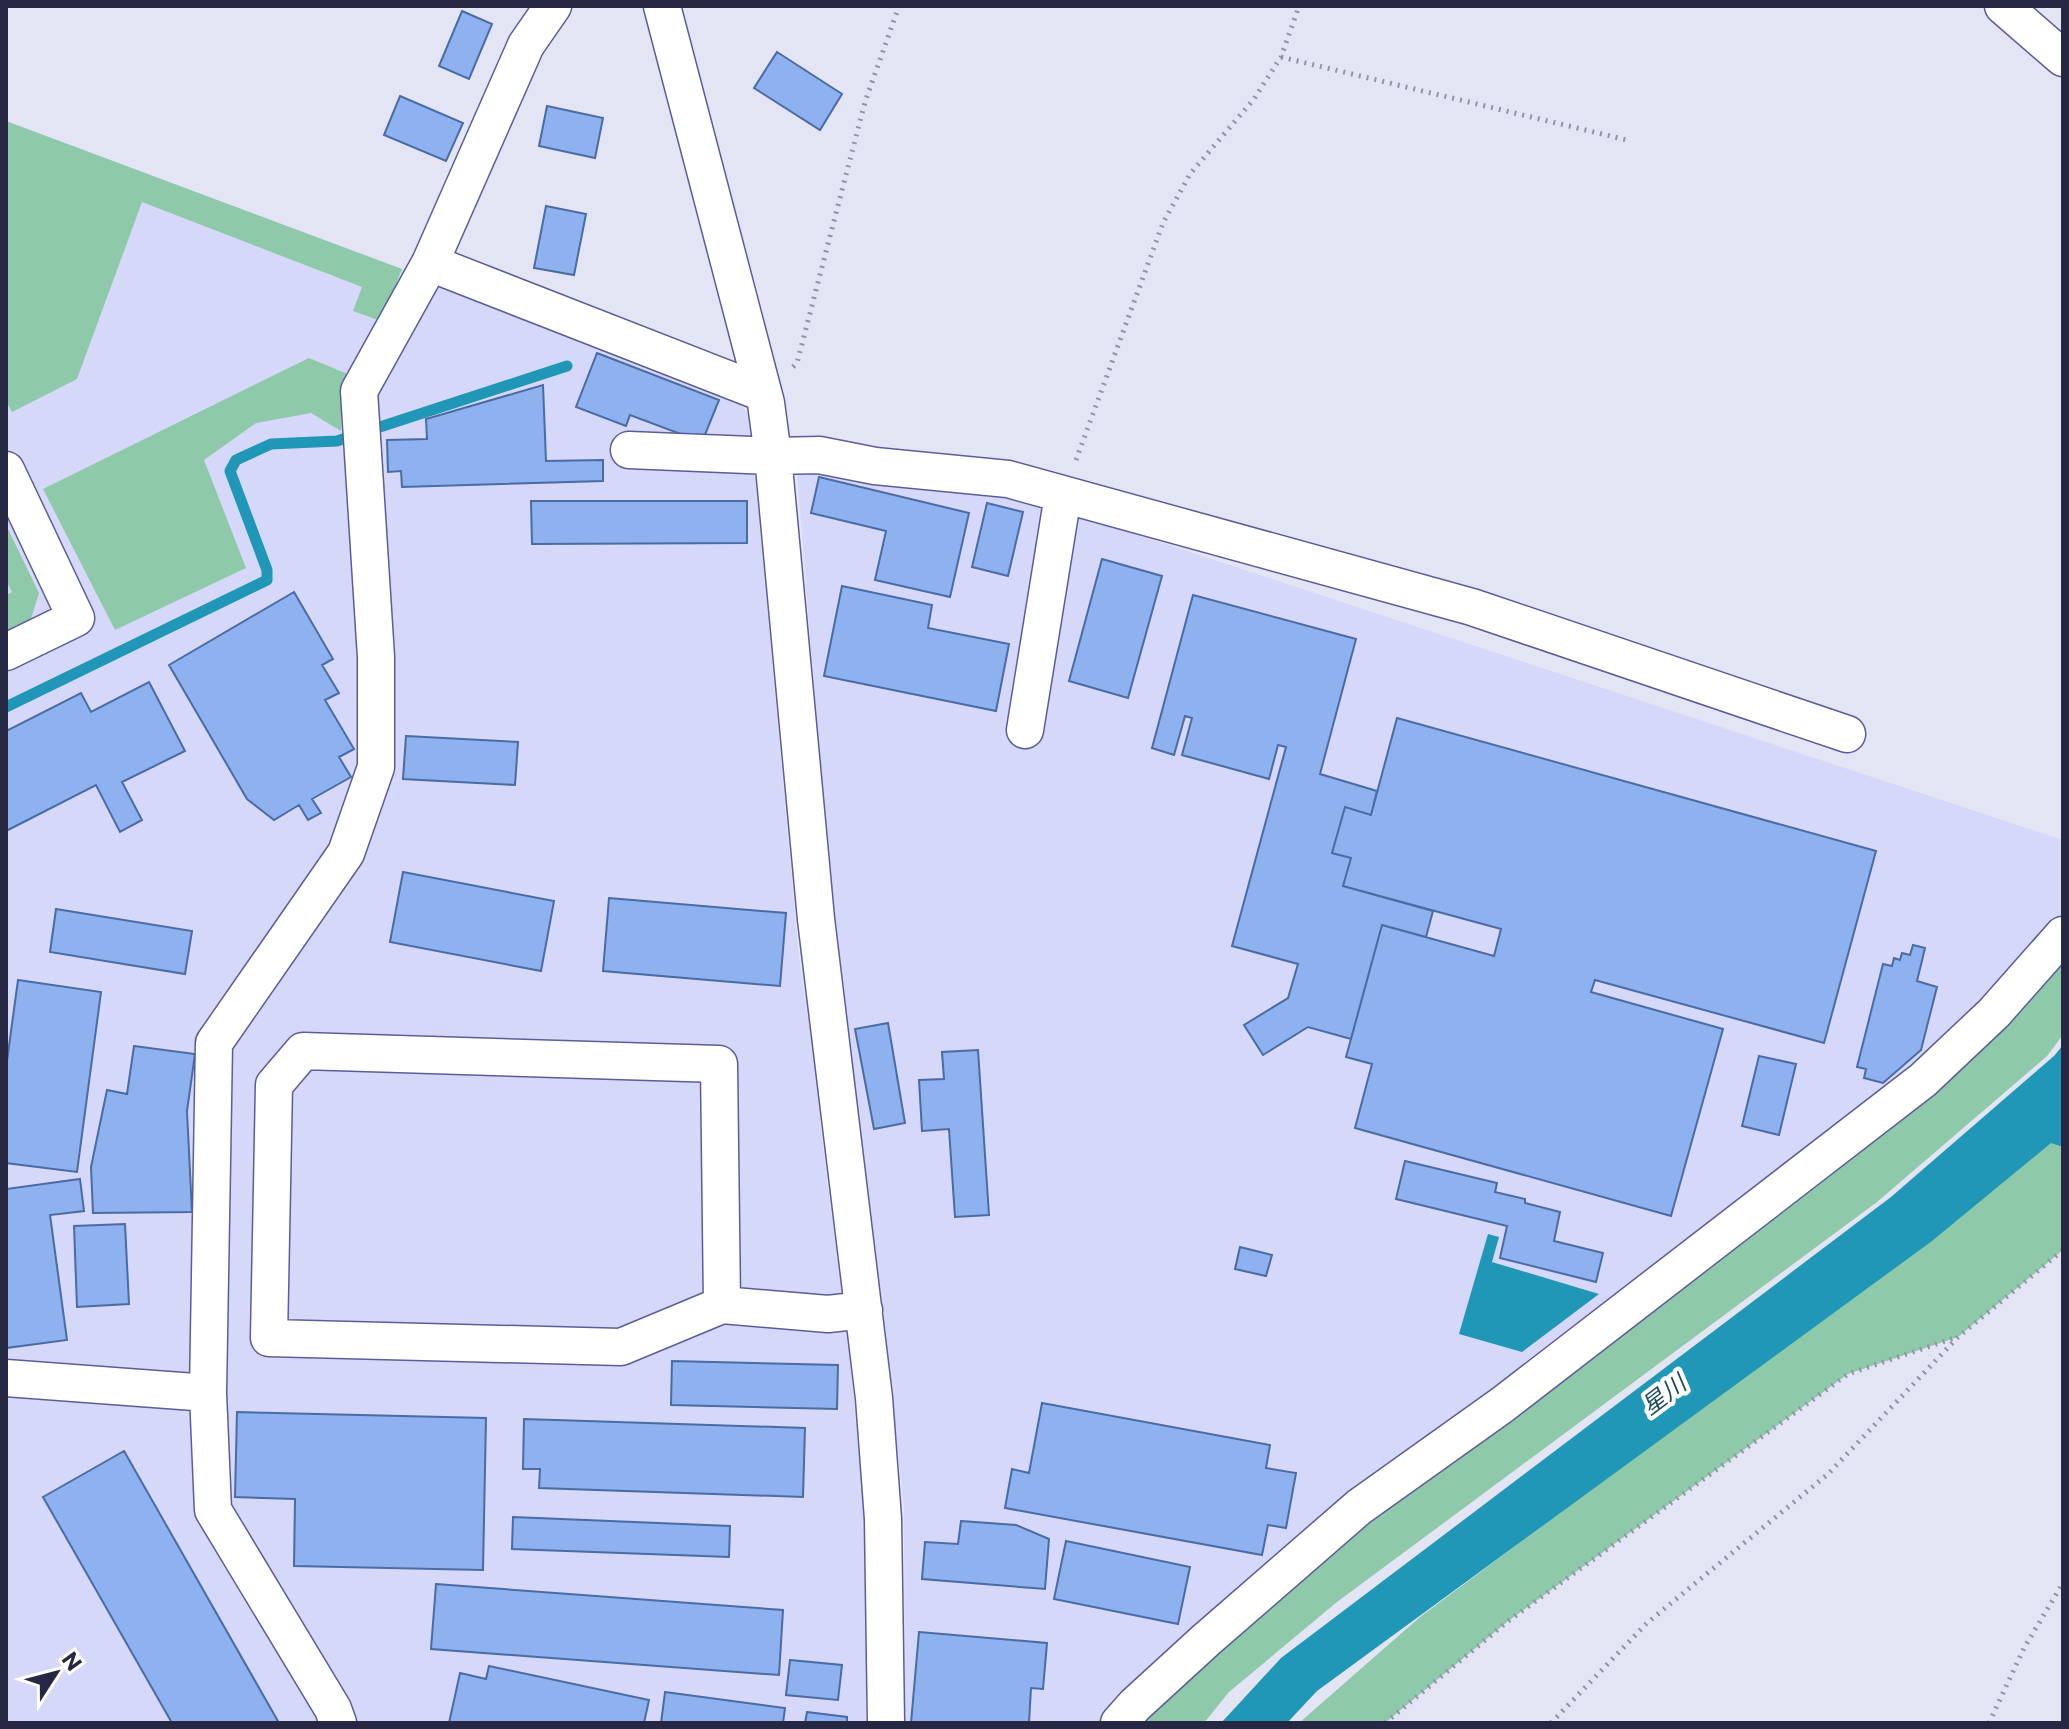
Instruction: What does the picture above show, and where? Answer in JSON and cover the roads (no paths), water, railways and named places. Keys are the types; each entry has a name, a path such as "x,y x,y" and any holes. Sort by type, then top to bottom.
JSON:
{"street":[{"path":"338,1723 333,1709 213,1510 208,1393 214,1043 346,853 376,767 376,657 359,391 430,263 526,45 553,6"},
{"path":"662,6 764,398 773,456 816,919 874,1398 883,1519 886,1723"},
{"path":"2003,6 2063,58"},
{"path":"430,263 764,398"},
{"path":"629,450 819,455 875,466 1008,479 1472,607 1847,734"},
{"path":"6,470 76,618 6,652"},
{"path":"1025,730 1063,495"},
{"path":"1119,1723 1217,1629 1359,1507 1502,1405 1923,1080 1994,1013 2063,935"},
{"path":"722,1305 719,1064 303,1051 274,1085 269,1338 621,1347 722,1305 828,1314 864,1310"},
{"path":"6,1378 208,1393"}],"water":[{"name":"星川","path":"2063,1045 2063,1147 2051,1143 1932,1241 1317,1691 1287,1723 1221,1723 1281,1658 1891,1197"},
{"path":"1488,1234 1499,1237 1492,1262 1599,1294 1522,1352 1459,1334"}],"waterway":[{"path":"6,707 267,580 267,570 230,471 236,460 271,444 337,441 567,366"}]}
